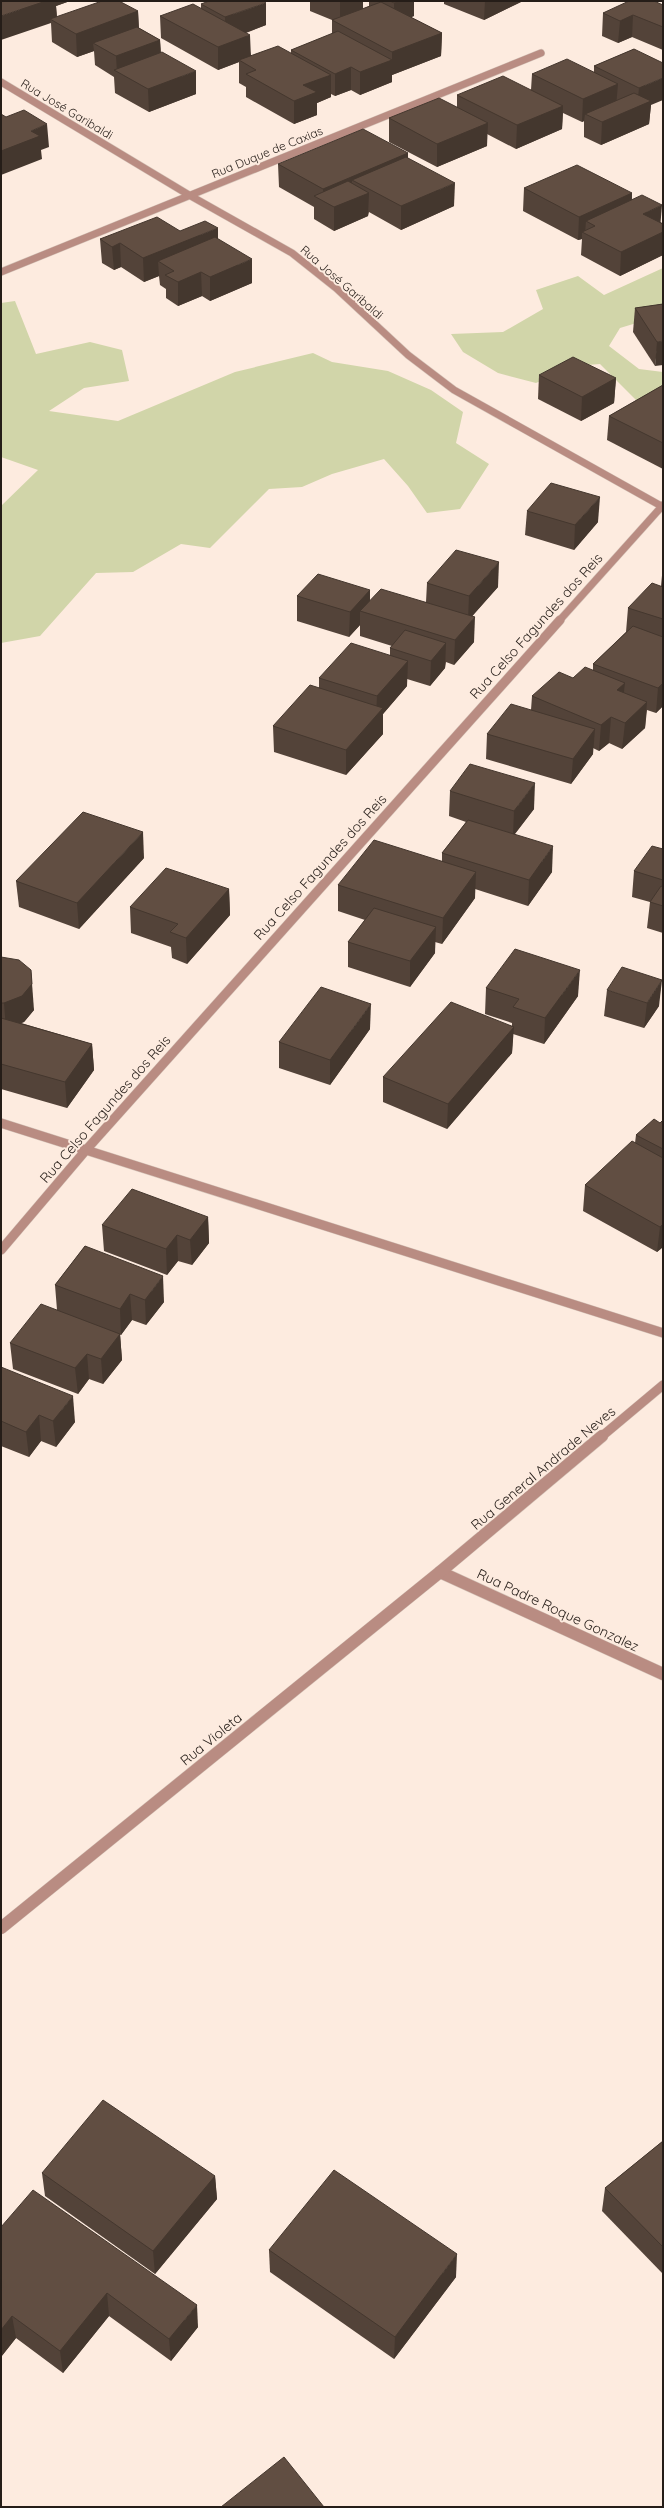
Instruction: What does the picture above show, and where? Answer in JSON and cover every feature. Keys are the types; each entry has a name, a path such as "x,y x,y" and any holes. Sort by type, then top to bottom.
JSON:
{"street":[{"name":"Rua Duque de Caxias","path":"1,272 541,53"},
{"name":"Rua José Garibaldi","path":"1,82 189,196 292,253 336,288 408,355 454,390 663,506"},
{"name":"Rua Celso Fagundes dos Reis","path":"1,1250 86,1150 663,506"},
{"path":"1,1123 663,1333"},
{"name":"Rua General Andrade Neves","path":"440,1572 663,1385"},
{"name":"Rua Padre Roque Gonzalez","path":"440,1572 663,1674"},
{"name":"Rua Violeta","path":"1,1928 440,1572"}],"green space":[{"path":"663,268 663,315 620,328 609,346 639,369 663,372 663,399 640,404 600,364 574,366 536,383 498,373 463,352 451,334 503,332 543,309 536,290 578,276 604,295"},
{"path":"15,301 36,354 90,342 122,350 129,381 84,388 49,411 118,421 235,372 313,353 332,362 388,371 431,390 463,412 456,443 489,464 460,509 427,513 408,486 384,459 332,474 302,487 269,489 210,548 181,544 133,572 96,573 40,636 1,643 1,506 38,470 1,457 1,303"}],"building":[{"path":"1,1 46,1 1,16"},
{"path":"102,1 119,1 138,11 76,34 50,19"},
{"path":"209,1 263,1 266,3 225,17 201,4"},
{"path":"629,1 654,1 663,5 663,27 633,15 620,21 603,13"},
{"path":"381,2 442,33 392,52 332,20"},
{"path":"193,4 250,35 218,47 160,16"},
{"path":"137,27 160,40 116,56 93,43"},
{"path":"338,31 392,60 360,72 351,67 335,74 291,50"},
{"path":"278,46 331,75 303,85 317,92 294,101 246,74 256,70 239,60"},
{"path":"634,49 663,63 663,78 639,88 594,66"},
{"path":"162,52 196,71 148,89 114,70"},
{"path":"567,59 618,84 583,99 532,74"},
{"path":"503,76 563,106 517,125 457,95"},
{"path":"634,93 651,101 602,122 585,114"},
{"path":"439,98 488,123 437,144 389,118"},
{"path":"24,110 47,124 31,131 40,136 1,151 1,114 6,117"},
{"path":"363,129 408,153 323,189 278,164"},
{"path":"406,157 455,183 401,206 352,180"},
{"path":"577,165 632,193 579,217 524,188"},
{"path":"348,181 369,193 334,207 314,196"},
{"path":"642,195 662,205 643,214 663,224 663,232 621,252 582,232 595,226 586,221"},
{"path":"157,217 180,231 205,221 218,228 143,258 120,243 112,247 100,239"},
{"path":"215,237 252,259 210,277 201,272 178,282 165,275 174,271 158,261"},
{"path":"663,304 663,341 657,342 635,308"},
{"path":"573,357 616,378 582,397 539,375"},
{"path":"663,385 663,443 609,416"},
{"path":"551,483 600,497 575,525 527,511"},
{"path":"456,550 499,562 469,596 427,583"},
{"path":"318,574 370,590 350,612 297,596"},
{"path":"652,583 663,587 663,619 628,608"},
{"path":"381,589 475,617 455,640 360,611"},
{"path":"633,626 663,637 663,683 658,688 593,664"},
{"path":"405,630 446,643 431,661 390,648"},
{"path":"351,643 408,661 377,696 319,678"},
{"path":"585,667 625,683 617,690 647,702 625,723 611,717 601,725 532,696 559,672 573,678"},
{"path":"310,685 383,708 346,750 273,726"},
{"path":"511,704 595,729 573,759 487,734"},
{"path":"470,764 535,783 514,811 450,791"},
{"path":"83,812 143,832 77,903 16,881"},
{"path":"468,820 553,846 529,880 442,853"},
{"path":"374,840 476,872 443,918 338,885"},
{"path":"652,846 663,849 663,880 634,871"},
{"path":"166,868 229,889 186,938 170,932 178,924 130,907"},
{"path":"661,886 663,887 663,906 650,902"},
{"path":"374,908 436,927 410,961 348,942"},
{"path":"515,949 580,970 545,1018 513,1007 519,999 486,988"},
{"path":"1,957 19,960 31,970 32,984 22,996 4,1003 1,1003"},
{"path":"622,967 662,980 647,1003 607,990"},
{"path":"321,987 371,1004 330,1060 279,1042"},
{"path":"451,1002 514,1027 448,1104 383,1077"},
{"path":"1,1018 92,1044 65,1082 1,1064"},
{"path":"654,1119 660,1123 663,1120 663,1149 636,1135"},
{"path":"632,1141 663,1158 663,1224 660,1227 585,1185"},
{"path":"132,1189 208,1217 190,1240 177,1235 166,1249 102,1225"},
{"path":"85,1246 163,1276 145,1300 130,1294 120,1309 55,1285"},
{"path":"41,1304 120,1334 101,1359 87,1354 75,1368 10,1343"},
{"path":"1,1367 73,1396 53,1421 39,1415 26,1432 1,1421"},
{"path":"103,2100 215,2176 153,2251 42,2173"},
{"path":"663,2141 663,2247 605,2188"},
{"path":"334,2170 457,2254 395,2337 269,2250"},
{"path":"33,2190 197,2305 169,2339 107,2293 60,2351 12,2316 1,2330 1,2227"},
{"path":"284,2457 324,2507 221,2507"}]}
